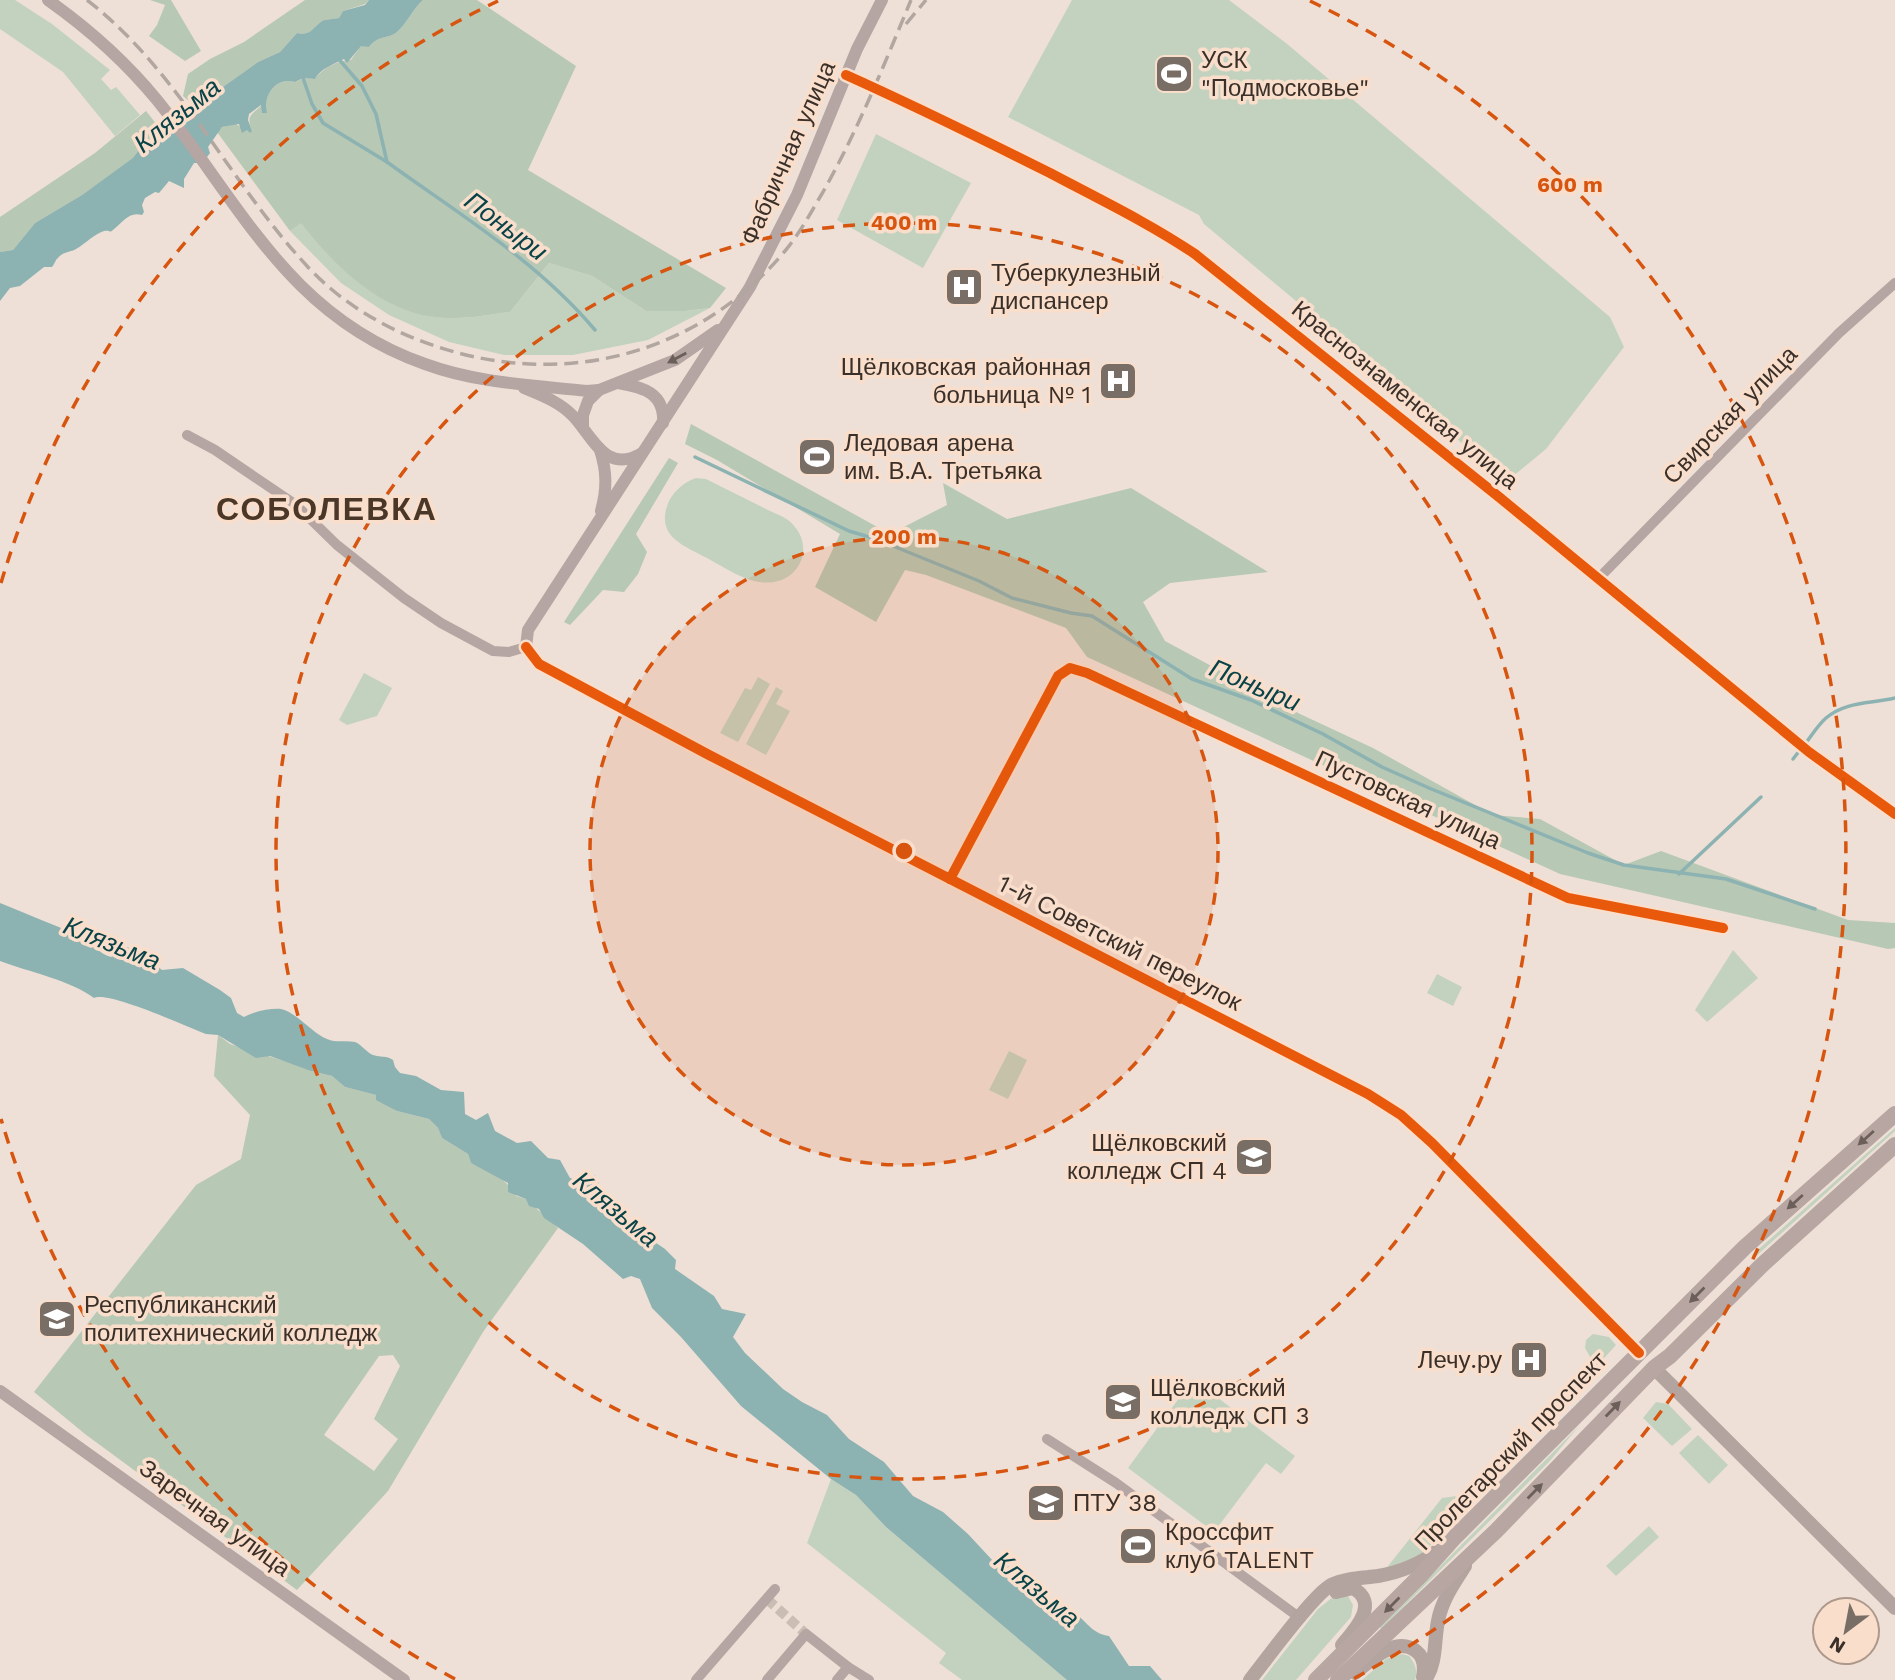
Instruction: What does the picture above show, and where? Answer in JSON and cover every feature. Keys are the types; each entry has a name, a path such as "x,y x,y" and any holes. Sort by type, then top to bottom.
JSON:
{"main road":[{"name":"Пролетарский проспект","path":"1313,1680 1422,1574 1455,1537 1745,1247 1895,1114"},
{"name":"Пролетарский проспект","path":"1338,1680 1473,1553 1654,1367 1670,1356 1762,1265 1895,1145"},
{"path":"1745,1247 1747,1263 1762,1265"},
{"path":"1639,1353 1895,1608"},
{"path":"1250,1680 1324,1590 1333,1584 1410,1568 1455,1537"},
{"path":"1424,1680 1432,1667 1438,1619 1443,1604 1473,1553"},
{"path":"1310,1606 1340,1590 1353,1588 1362,1595 1366,1608 1353,1632 1313,1680"},
{"path":"1346,1680 1376,1656 1404,1646 1413,1648 1421,1655 1424,1680"}],"street":[{"path":"48,0 85,26 122,61 157,101 282,268 307,293 351,327 388,348 425,364 473,378 587,391 599,390"},
{"name":"Фабричная улица","path":"526,647 528,630 729,321 778,234 881,0"},
{"name":"Краснознаменская улица","path":"846,75 946,121 1069,183 1157,229 1195,254 1796,742 1895,814"},
{"name":"Свирская улица","path":"1598,579 1839,333 1895,283"},
{"name":"Фабричная улица","path":"599,390 675,360 712,336 729,321"},
{"name":"Фабричная улица","path":"515,383 551,400 571,414 600,449 605,466 607,492 597,525"},
{"path":"617,383 649,391 658,400 664,410 660,428"},
{"path":"583,428 583,415 588,401 599,390"},
{"path":"187,435 215,450 296,505 337,545 404,598 441,623 493,651 509,652 526,647"},
{"path":"600,449 621,461 633,459 645,451"},
{"name":"1-й Советский переулок","path":"526,647 539,664 709,755 1368,1094 1401,1115 1432,1143 1639,1353"},
{"name":"Пустовская улица","path":"950,879 1058,676 1070,668 1087,673 1568,898 1723,928"},
{"name":"Заречная улица","path":"0,1391 404,1680"},
{"path":"1046,1439 1116,1483 1300,1618"},
{"path":"696,1680 775,1589"},
{"path":"767,1680 806,1634 869,1680"},
{"path":"837,1680 848,1667"}],"green space":[{"path":"0,0 15,0 52,24 110,70 101,79 111,90 116,87 140,115 115,136 63,72 0,29"},
{"path":"150,0 171,0 201,51 185,61 149,36 165,5"},
{"path":"305,0 369,0 365,4 343,11 339,18 322,21 308,32 297,33 280,52 258,62 206,99 201,111 183,96 188,74 210,59 244,42"},
{"path":"423,0 477,0 576,66 528,170 726,288 710,308 646,311 592,276 549,263 510,312 463,318 432,317 409,311 368,290 332,259 301,223 290,231 217,132 222,127 236,124 252,131 249,122 251,116 262,105 266,113 268,94 276,85 304,78 315,79 332,65 351,60 361,45 369,47 376,40 398,31"},
{"path":"1072,0 1229,0 1286,43 1610,317 1624,347 1546,449 1506,482 1389,379 1204,224 1199,215 1008,117"},
{"path":"146,111 165,135 154,145 140,149 134,158 82,195 35,223 13,250 0,252 0,217 95,153"},
{"path":"876,134 971,183 923,268 837,220"},
{"path":"301,222 332,258 368,289 409,311 431,316 463,318 510,312 549,263 592,276 646,311 710,308 648,340 573,355 504,355 449,342 389,315 341,283 290,231"},
{"path":"691,424 890,534 947,505 943,483 1007,519 1131,488 1268,572 1170,583 1143,602 1165,641 1300,714 1373,748 1493,815 1540,819 1624,865 1661,851 1848,920 1895,923 1895,948 1888,949 1560,874 1087,657 1066,628 926,575 905,570 876,622 815,587 840,534 717,460 685,444"},
{"path":"669,458 678,463 636,534 647,552 638,574 624,592 603,590 570,625 564,622"},
{"path":"696,478 706,479 788,520 798,531 803,544 798,567 789,576 777,581 762,582 735,574 673,538 665,523 669,501 680,487"},
{"path":"364,673 392,688 377,716 347,725 339,720"},
{"path":"758,677 770,684 738,742 720,733 745,688 751,690"},
{"path":"776,687 783,691 776,704 790,711 766,755 746,744"},
{"path":"1733,950 1758,978 1707,1022 1695,1010"},
{"path":"1437,974 1462,987 1453,1006 1427,993"},
{"path":"218,1035 230,1044 332,1076 345,1087 376,1095 397,1111 429,1119 438,1128 442,1138 468,1154 471,1163 502,1179 516,1196 526,1199 558,1228 483,1332 388,1491 297,1590 85,1434 34,1392 196,1185 241,1159 250,1115 214,1076","holes":["393,1355 400,1366 374,1419 398,1439 374,1471 324,1435 379,1356"]},
{"path":"1009,1051 1027,1060 1008,1099 989,1090"},
{"path":"1895,1128 1895,1131 1754,1258 1752,1255"},
{"path":"1593,1334 1609,1337 1616,1345 1596,1367 1585,1348 1586,1340"},
{"path":"1193,1379 1295,1456 1281,1474 1266,1463 1214,1532 1128,1468"},
{"path":"1656,1402 1668,1404 1692,1429 1672,1446 1643,1418"},
{"path":"1579,1426 1549,1462 1381,1629 1380,1627"},
{"path":"1698,1435 1728,1465 1709,1484 1679,1453"},
{"path":"831,1479 856,1495 886,1527 1067,1680 962,1680 939,1663 946,1653 807,1543"},
{"path":"1465,1495 1451,1526 1418,1557 1385,1570 1442,1498"},
{"path":"1649,1526 1659,1537 1616,1576 1606,1566"},
{"path":"1348,1596 1353,1605 1351,1617 1296,1680 1262,1680 1318,1609 1333,1597"},
{"path":"1402,1654 1409,1656 1414,1664 1415,1680 1362,1680 1386,1659"}],"water":[{"path":"369,0 423,0 398,31 376,40 369,47 361,46 347,63 344,59 332,65 320,72 315,79 303,78 276,85 267,100 267,113 262,113 261,105 249,114 252,131 242,133 239,124 222,127 208,147 210,153 207,157 201,154 184,179 184,188 169,181 159,193 155,192 145,198 142,215 130,216 111,231 100,232 76,249 62,254 52,267 44,267 20,286 10,288 0,301 0,252 13,250 35,223 82,195 133,158 140,149 154,145 201,111 206,99 258,62 280,52 297,33 308,32 322,21 339,18 343,11 365,5"},
{"path":"0,903 79,936 111,957 127,947 141,953 162,970 183,968 231,998 237,1013 244,1017 281,1009 327,1039 357,1043 373,1055 393,1060 400,1073 416,1076 441,1090 464,1092 465,1114 476,1120 488,1113 495,1131 517,1143 531,1141 548,1158 560,1160 570,1178 585,1183 595,1175 611,1212 665,1249 676,1260 675,1269 714,1296 722,1309 746,1314 733,1337 745,1353 783,1389 827,1415 849,1439 884,1462 913,1496 943,1512 994,1562 1013,1568 1023,1591 1070,1610 1095,1631 1109,1636 1129,1666 1150,1666 1162,1680 1067,1680 886,1527 856,1495 831,1479 741,1406 652,1308 640,1279 631,1276 623,1279 583,1244 544,1218 539,1209 529,1206 526,1199 508,1192 508,1183 471,1163 468,1154 442,1138 438,1128 429,1119 397,1111 376,1100 376,1095 345,1087 332,1076 270,1056 256,1058 218,1035 206,1034 115,1000 94,998 61,981 0,961"}],"waterway":[{"name":"Поныри","path":"337,57 362,86 376,114 387,162 523,260 595,330"},
{"name":"Поныри","path":"302,75 312,104 323,123 387,162"},
{"name":"Поныри","path":"695,457 849,531 876,539 979,581 1012,598 1092,616 1192,679 1251,700 1323,734 1382,767 1588,853 1624,865 1726,879 1815,909"},
{"path":"1805,744 1820,724 1834,713 1850,706 1895,698"},
{"path":"1793,759 1800,750"},
{"path":"1679,874 1761,797"}],"tunnel":[{"path":"767,1599 806,1634"}],"railway":[{"path":"87,0 120,28 149,60 279,233 307,266 335,292 382,323 435,346 483,359 531,364 579,363 625,354 669,339 711,316 750,287 785,251 836,169 881,73 911,0"},
{"path":"906,24 926,0"}],"cycle path":[{"path":"846,75 1050,173 1195,254 1499,497 1809,752 1895,814"},
{"path":"526,647 539,664 709,755 1368,1094 1401,1115 1432,1143 1639,1353"},
{"path":"950,879 1058,676 1070,668 1087,673 1568,898 1723,928"}],"place":[{"name":"УСК \"Подмосковье\"","path":"1174,74"},
{"name":"Туберкулезный диспансер","path":"964,287"},
{"name":"Щёлковская районная больница № 1","path":"1118,381"},
{"name":"Ледовая арена им. В.А. Третьяка","path":"817,457"},
{"name":"Щёлковский колледж СП 4","path":"1254,1157"},
{"name":"Республиканский политехнический колледж","path":"57,1319"},
{"name":"Лечу.ру","path":"1529,1360"},
{"name":"Щёлковский колледж СП 3","path":"1123,1402"},
{"name":"ПТУ 38","path":"1046,1503"},
{"name":"Кроссфит клуб TALENT","path":"1138,1546"}],"district":[{"name":"СОБОЛЕВКА","path":"327,509"}],"water label":[{"name":"Клязьма","path":"177,115"},
{"name":"Клязьма","path":"112,943"},
{"name":"Клязьма","path":"616,1209"},
{"name":"Клязьма","path":"1037,1589"}]}
